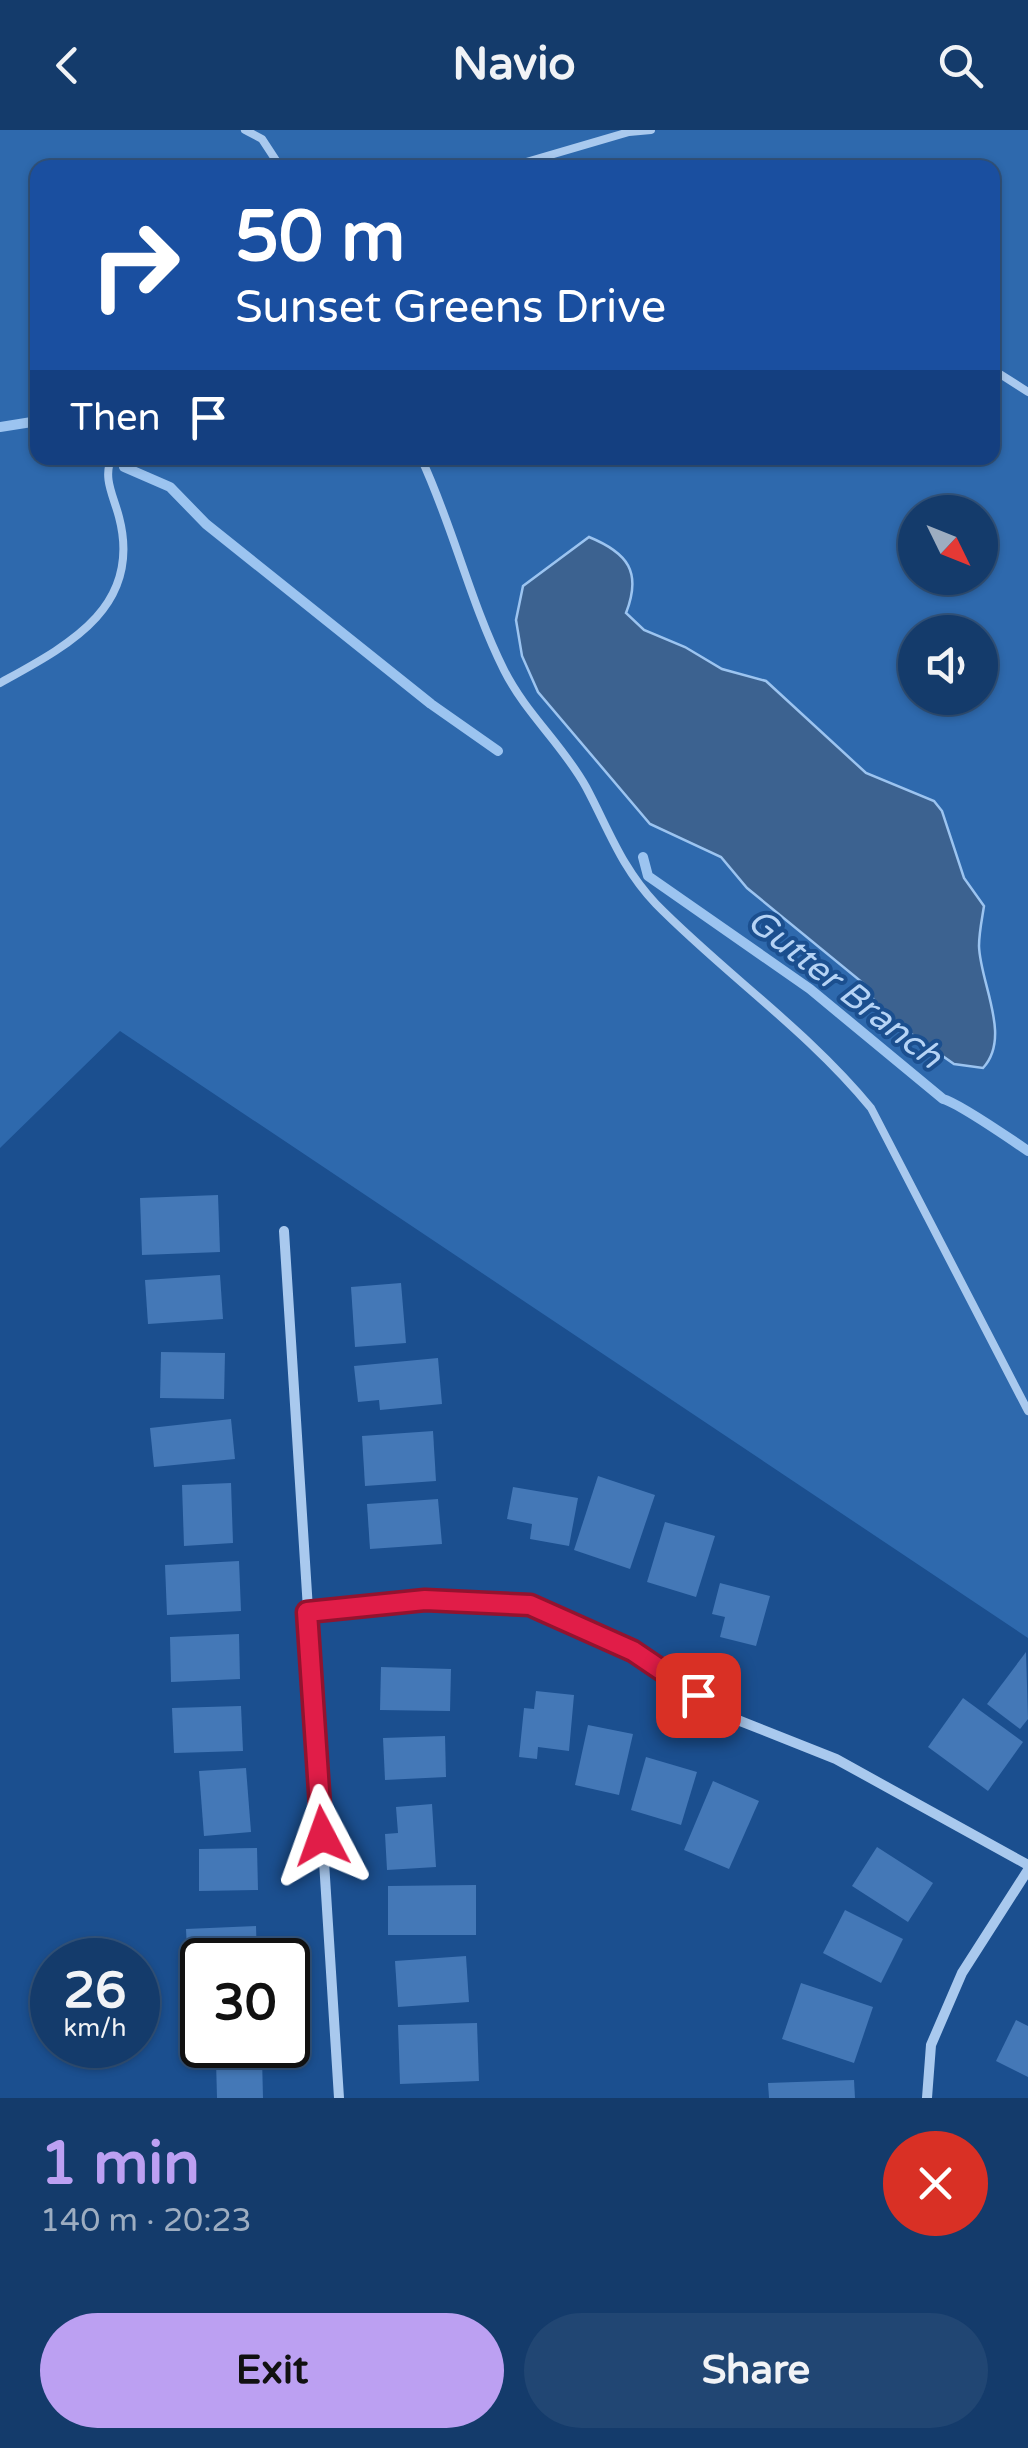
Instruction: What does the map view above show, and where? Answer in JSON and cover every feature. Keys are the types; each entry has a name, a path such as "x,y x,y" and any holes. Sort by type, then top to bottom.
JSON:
{"street":[{"path":"284,1230 338,2098"},
{"path":"307,1612 425,1600 530,1605 633,1651 730,1717 836,1759 1028,1867 962,1973 932,2045 927,2098"}],"lane":[{"path":"245,130 262,139 276,160"},
{"path":"533,160 629,132 651,130"},
{"path":"1000,374 1028,392"},
{"path":"0,682 74,642 100,616 117,585 123,561 123,532 108,480 111,465"},
{"path":"424,465 503,668 530,714 588,789 612,844 656,903 792,1022 870,1108 1028,1412"}],"shaded area":[{"path":"0,130 1028,130 1028,1638 120,1031 0,1148"},
{"path":"589,537 613,550 628,566 632,586 626,613 644,630 685,647 722,669 766,681 866,773 934,801 942,811 964,878 984,906 979,946 995,1041 983,1068 954,1064 883,1014 863,983 747,888 721,857 650,824 538,692 522,656 516,620 523,586"}],"building":[{"path":"218,1195 220,1252 142,1255 140,1198"},
{"path":"220,1275 223,1319 148,1324 145,1280"},
{"path":"401,1283 406,1343 355,1347 351,1287"},
{"path":"161,1352 225,1353 224,1399 160,1398"},
{"path":"438,1358 442,1404 380,1410 379,1400 358,1402 354,1366"},
{"path":"231,1419 235,1459 154,1467 150,1428"},
{"path":"433,1431 436,1481 365,1486 362,1436"},
{"path":"598,1476 655,1495 630,1569 574,1550"},
{"path":"231,1483 233,1543 184,1546 182,1485"},
{"path":"513,1487 578,1498 569,1546 530,1539 532,1524 507,1519"},
{"path":"438,1499 442,1544 370,1549 367,1504"},
{"path":"665,1522 715,1536 696,1597 647,1582"},
{"path":"239,1561 241,1611 167,1615 165,1565"},
{"path":"720,1583 770,1596 756,1646 720,1637 725,1617 712,1614"},
{"path":"239,1634 240,1679 171,1682 170,1637"},
{"path":"1026,1652 1028,1719 1020,1729 987,1704"},
{"path":"381,1667 451,1669 450,1711 380,1710"},
{"path":"536,1691 574,1695 569,1751 538,1747 537,1759 519,1757 524,1708 534,1709"},
{"path":"963,1698 1023,1742 988,1791 928,1747"},
{"path":"241,1706 243,1751 174,1753 172,1708"},
{"path":"588,1725 633,1734 619,1795 575,1785"},
{"path":"445,1736 446,1777 385,1780 383,1738"},
{"path":"646,1757 697,1772 681,1825 631,1810"},
{"path":"246,1768 251,1832 204,1836 199,1771"},
{"path":"713,1781 759,1801 729,1869 684,1850"},
{"path":"432,1804 436,1867 387,1870 385,1834 398,1833 396,1807"},
{"path":"877,1847 933,1883 908,1922 852,1886"},
{"path":"257,1848 258,1890 199,1891 199,1849"},
{"path":"476,1885 476,1935 388,1935 388,1886"},
{"path":"845,1910 903,1939 881,1983 823,1953"},
{"path":"256,1926 256,1938 186,1938 186,1929"},
{"path":"466,1956 469,2002 398,2007 395,1961"},
{"path":"801,1983 873,2007 854,2063 782,2039"},
{"path":"1016,2020 1028,2026 1028,2077 996,2061"},
{"path":"477,2023 479,2081 400,2084 398,2025"},
{"path":"216,2068 262,2068 263,2098 217,2098"},
{"path":"854,2080 855,2098 769,2098 768,2083"}],"waterway":[{"name":"Gutter Branch","path":"0,427 30,422"},
{"name":"Gutter Branch","path":"124,467 170,487 206,524 431,704 498,751"},
{"name":"Gutter Branch","path":"643,857 648,876 810,989 943,1099 1028,1151"}],"route":[{"path":"322,1836 307,1612 425,1600 530,1605 633,1651 698,1695"}]}
